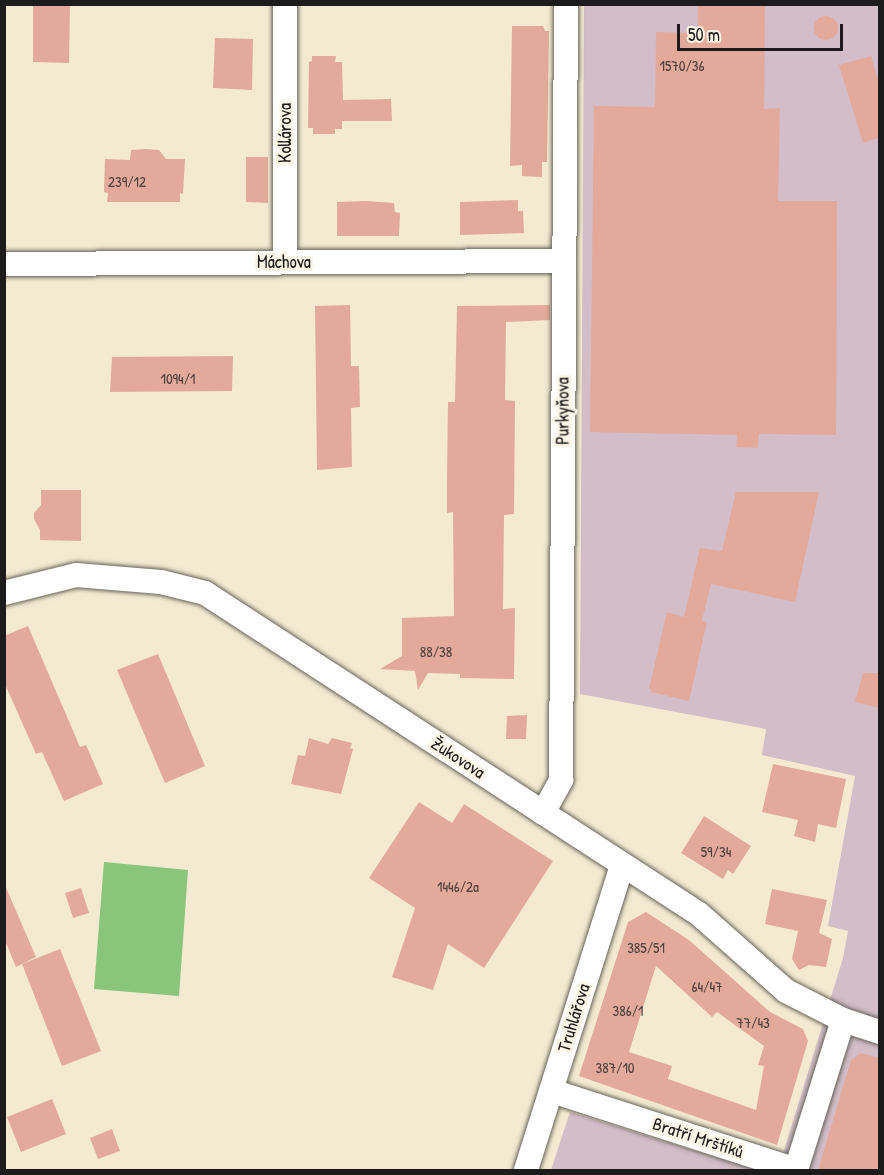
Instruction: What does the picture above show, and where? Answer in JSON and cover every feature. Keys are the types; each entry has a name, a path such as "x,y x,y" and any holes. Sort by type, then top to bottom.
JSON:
{"street":[{"name":"Kollárova","path":"285,4 285,261"},
{"name":"Purkyňova","path":"543,813 561,780 566,4"},
{"name":"Máchova","path":"4,264 564,261"},
{"name":"Žukovova","path":"4,592 76,575 161,582 205,592 622,866 699,914 786,991 843,1020 879,1032"},
{"name":"Truhlářova","path":"525,1170 622,866"},
{"name":"Bratří Mrštíků","path":"552,1091 797,1170 843,1020"}],"shaded area":[{"path":"584,5 879,5 879,1170 778,1170 843,958 848,931 828,926 855,776 762,755 766,729 580,694"},
{"path":"570,1112 757,1170 551,1170"}],"green space":[{"path":"104,862 188,870 179,996 94,989"}],"building":[{"path":"33,4 70,4 69,63 33,62"},
{"path":"698,4 765,4 764,109 780,108 778,201 837,201 836,435 759,434 758,448 736,447 737,435 590,432 594,106 655,107 656,32 698,33"},
{"path":"826,16 835,19 838,28 835,37 826,40 817,37 814,28 817,19"},
{"path":"512,26 543,26 545,31 549,31 547,162 542,162 542,177 522,176 522,165 510,166"},
{"path":"215,38 253,39 252,90 213,88"},
{"path":"312,56 336,56 335,62 342,62 343,100 391,99 392,121 342,121 342,129 335,129 335,134 313,134 313,128 308,128 309,62 312,61"},
{"path":"871,56 879,84 879,138 863,143 839,65"},
{"path":"131,150 159,150 166,159 185,159 183,194 180,193 180,202 107,202 108,193 104,192 105,159 130,160"},
{"path":"246,157 268,157 268,203 246,202"},
{"path":"518,200 518,211 523,211 524,233 460,235 460,202"},
{"path":"337,202 394,203 395,212 400,213 399,236 337,236"},
{"path":"350,305 351,366 359,366 360,407 351,408 352,467 317,470 315,306"},
{"path":"550,305 550,320 506,322 505,400 515,401 514,514 504,515 503,609 515,608 514,679 460,678 460,674 428,673 418,690 415,671 380,669 402,656 402,618 454,616 453,512 447,513 447,478 448,402 455,402 457,306"},
{"path":"233,356 232,391 110,392 112,357"},
{"path":"41,490 81,490 81,541 40,540 40,530 34,519 34,513 41,505"},
{"path":"736,492 819,492 795,602 711,584 702,621 707,622 689,701 651,692 649,689 667,612 684,617 700,548 722,551"},
{"path":"28,626 80,747 86,745 103,784 64,801 42,752 36,754 4,682 4,636"},
{"path":"158,654 205,766 165,783 117,670"},
{"path":"863,673 879,673 879,708 855,702"},
{"path":"527,715 526,739 506,739 507,716"},
{"path":"309,738 328,744 332,738 352,743 350,748 353,749 341,794 291,784 298,755 305,756"},
{"path":"773,764 846,779 836,828 818,824 815,842 794,836 798,820 762,812"},
{"path":"419,802 452,823 464,804 553,861 484,968 448,944 433,990 392,977 415,908 369,878"},
{"path":"704,816 751,846 733,874 728,870 723,879 681,853"},
{"path":"4,883 36,957 16,967 4,938"},
{"path":"81,888 89,913 73,918 65,893"},
{"path":"772,889 827,900 819,933 832,939 826,967 809,965 799,970 792,959 798,931 765,924"},
{"path":"646,912 689,940 770,1012 803,1029 808,1041 777,1145 579,1076 628,922","holes":["656,966 712,1017 717,1012 764,1046 758,1065 764,1066 756,1110 668,1079 672,1066 629,1052"]},
{"path":"60,949 101,1051 62,1066 22,964"},
{"path":"861,1053 879,1058 879,1170 818,1170 851,1060"},
{"path":"52,1099 66,1134 21,1152 7,1117"},
{"path":"112,1129 120,1151 98,1159 90,1138"}]}
